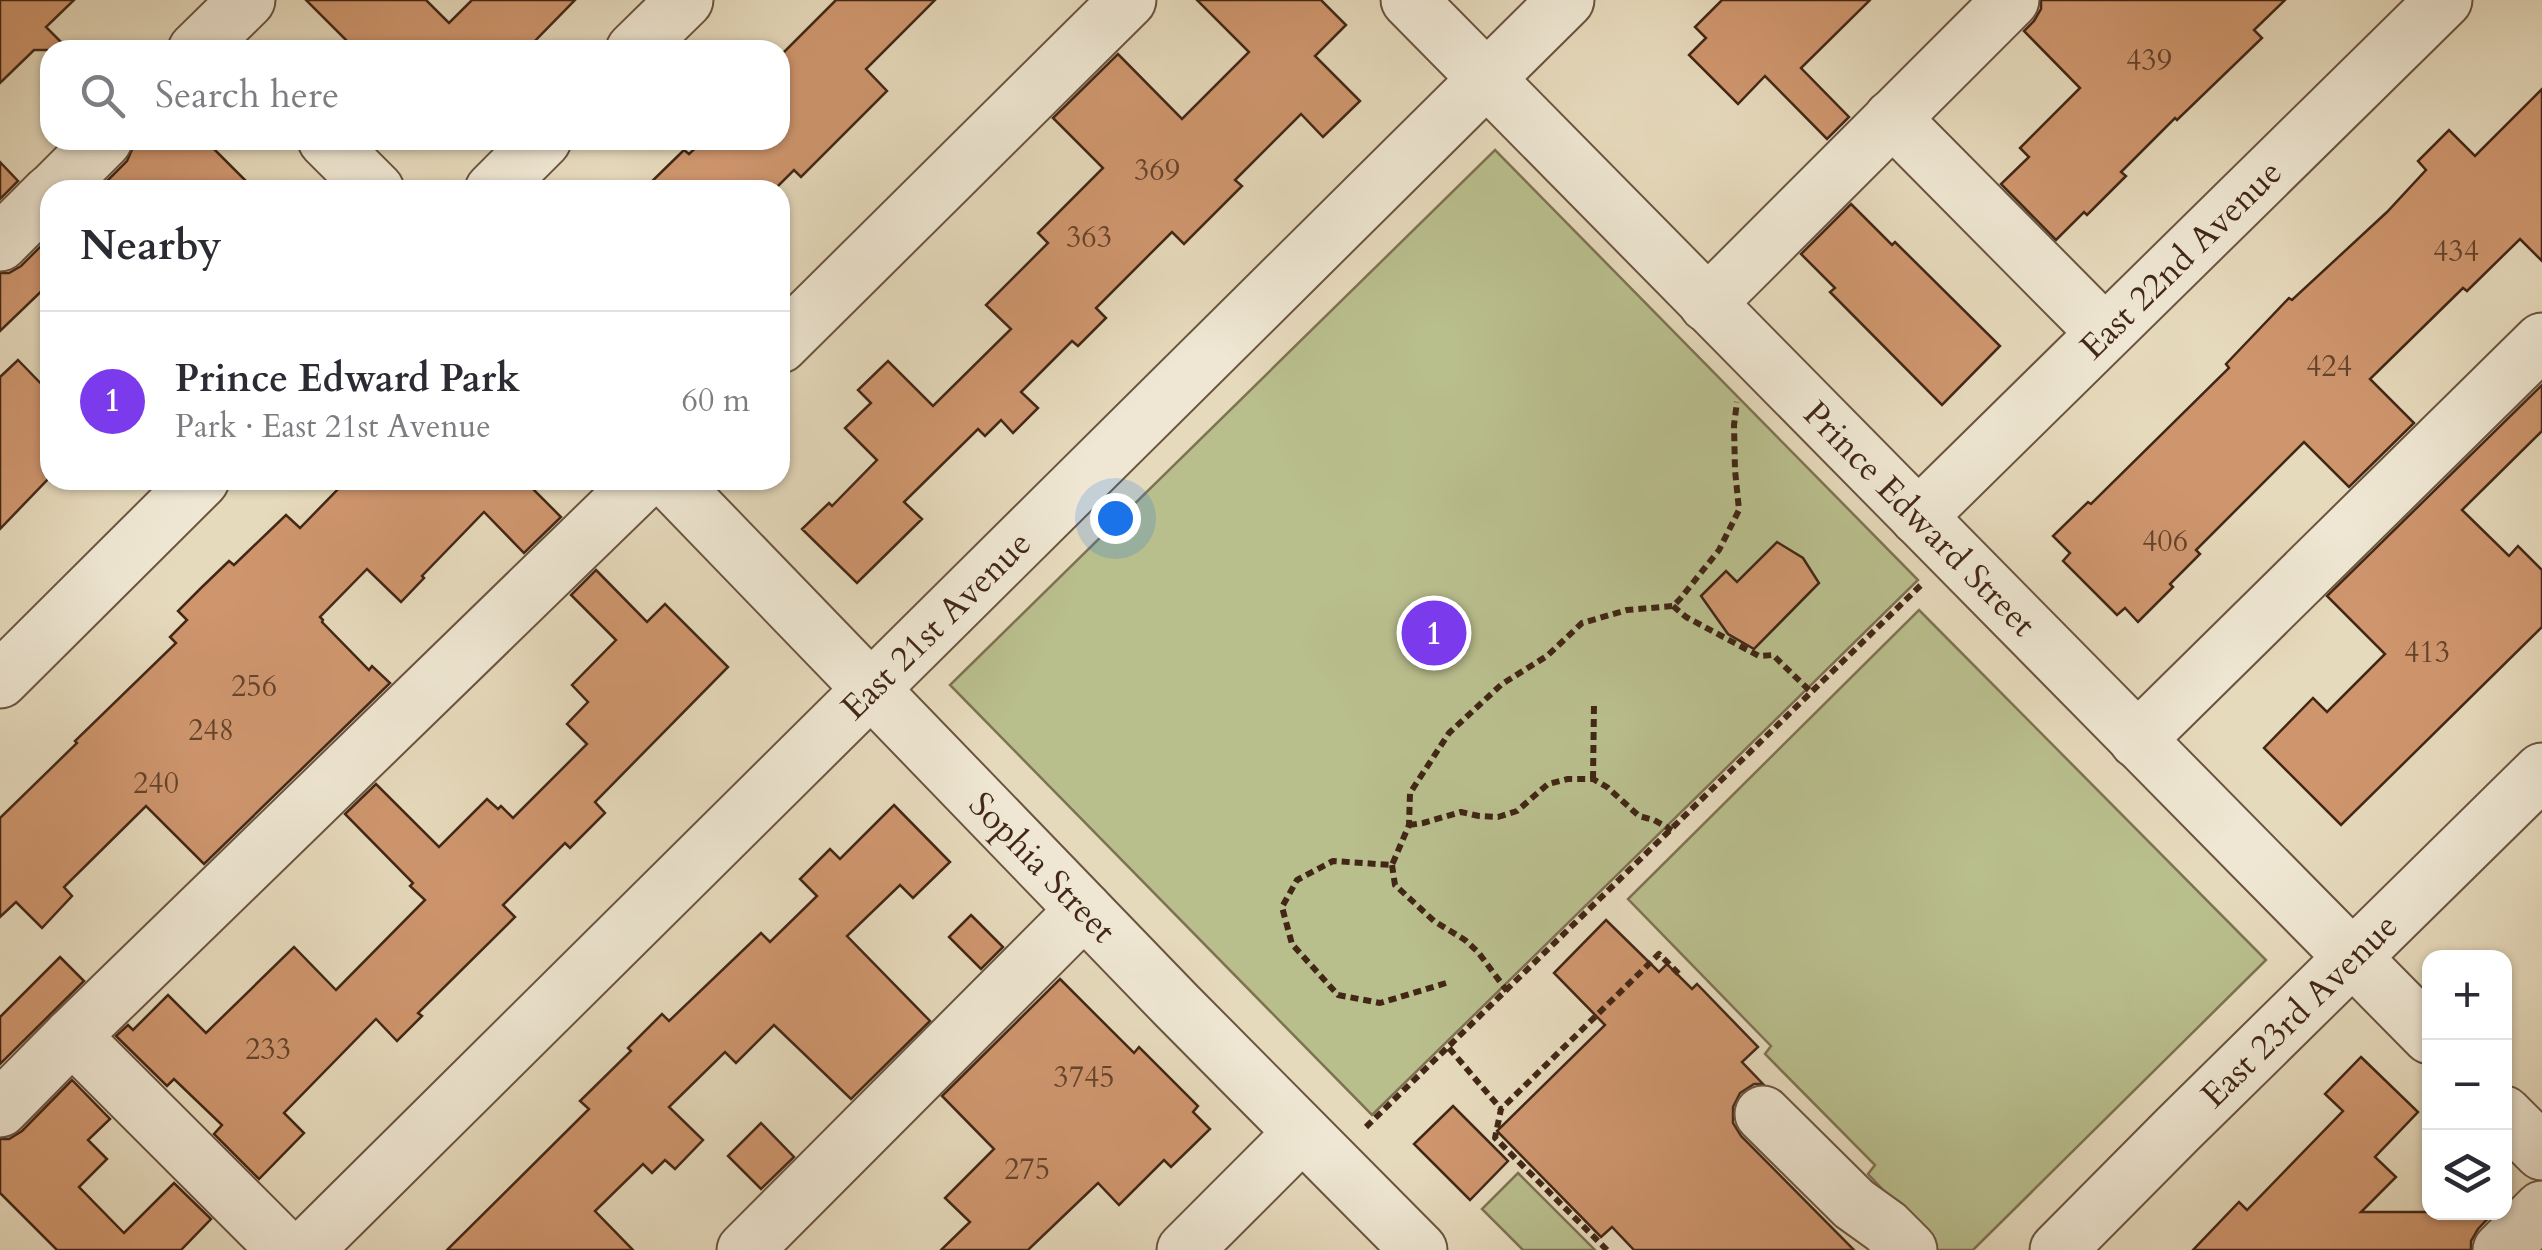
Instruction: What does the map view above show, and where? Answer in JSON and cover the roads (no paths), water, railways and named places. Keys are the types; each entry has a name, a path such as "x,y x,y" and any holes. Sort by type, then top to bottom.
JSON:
{"street":[{"path":"644,40 685,0"},
{"path":"790,335 1128,0"},
{"name":"Prince Edward Street","path":"1409,0 2422,1028"},
{"name":"East 21st Avenue","path":"318,1244 870,689 1566,0"},
{"path":"1706,304 2011,0"},
{"name":"East 22nd Avenue","path":"1918,517 2444,0"},
{"path":"1892,118 2104,332"},
{"path":"64,180 94,150"},
{"path":"336,150 366,180"},
{"path":"503,180 534,150"},
{"path":"0,243 40,204"},
{"path":"2137,740 2542,341"},
{"path":"0,680 191,490"},
{"path":"0,1109 634,490"},
{"name":"Sophia Street","path":"679,490 1419,1250"},
{"name":"East 23rd Avenue","path":"2058,1250 2542,771"},
{"path":"744,1250 1084,910"},
{"path":"72,1036 318,1244"},
{"path":"1763,1114 1854,1204 1909,1250"},
{"path":"2512,1122 2542,1152"},
{"path":"1185,1250 1302,1133"},
{"path":"2501,1250 2542,1208"}],"place":[{"name":"Prince Edward Park","path":"1434,633"}]}
